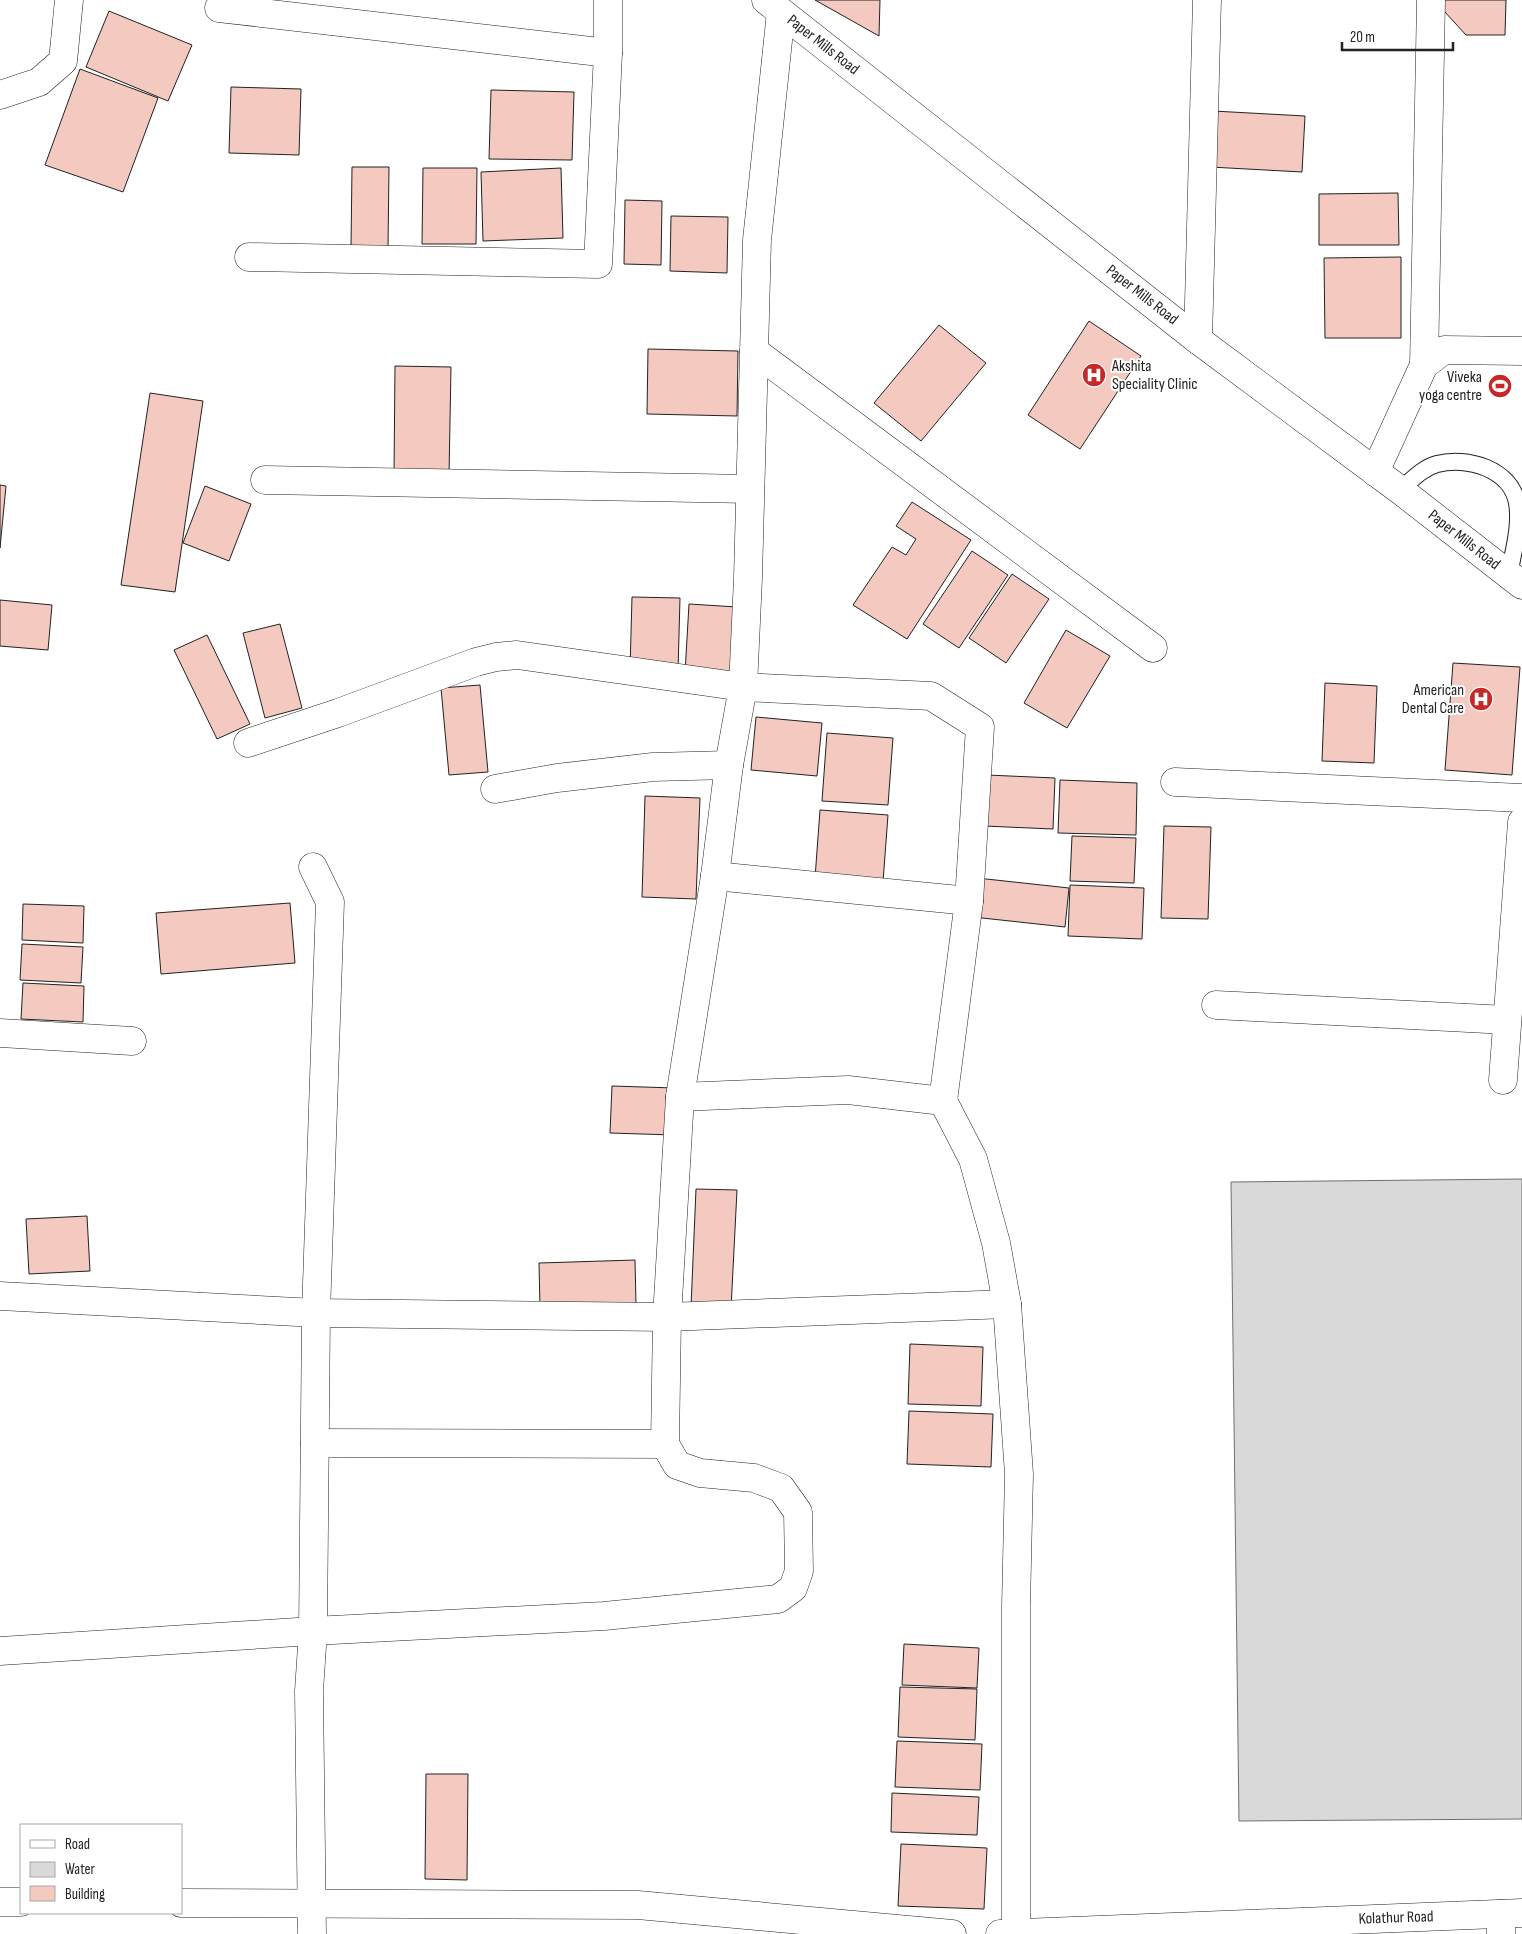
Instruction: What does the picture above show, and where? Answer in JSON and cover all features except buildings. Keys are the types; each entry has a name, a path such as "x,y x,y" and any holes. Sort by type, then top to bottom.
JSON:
{"street":[{"path":"0,96 39,82 63,61 70,0"},
{"path":"249,257 598,264 608,53 608,0"},
{"path":"1198,340 1208,0"},
{"path":"1375,472 1424,365 1431,0"},
{"path":"0,1651 313,1631 604,1616 778,1599 793,1588 799,1571 798,1512 781,1488 754,1478 700,1473 677,1465 665,1444 666,1317 680,1097 715,876 729,765 743,687 757,240 774,6"},
{"name":"Paper Mills Road","path":"774,6 1198,340 1400,490 1515,580"},
{"path":"219,8 608,53"},
{"path":"1424,365 1444,350 1522,351"},
{"path":"754,351 1153,648"},
{"path":"265,480 750,489"},
{"path":"248,743 338,713 476,662 496,657 517,655 743,687 931,696 980,727 969,901 943,1101 973,1159 996,1243 1007,1304 1019,1474 1016,1606 1016,1933"},
{"path":"495,789 557,778 653,767 729,765"},
{"path":"1175,782 1522,798"},
{"path":"1503,1080 1512,1006 1522,822"},
{"path":"312,1934 309,1691 313,1631 316,1313 330,902 313,867"},
{"path":"715,876 969,901"},
{"path":"1216,1005 1512,1006"},
{"path":"0,1033 132,1041"},
{"path":"680,1097 848,1090 943,1101"},
{"path":"0,1296 316,1313 666,1317 1007,1304"},
{"path":"314,1443 665,1444"},
{"path":"0,1902 20,1902"},
{"path":"182,1902 638,1905 952,1934"},
{"name":"Kolathur Road","path":"1000,1934 1508,1921"}],"lane":[{"path":"1400,490 1422,471 1436,464 1457,461 1480,465 1501,478 1511,488 1517,501 1515,580"}],"water":[{"path":"1522,1179 1522,1819 1239,1821 1231,1182"}],"place":[{"name":"Akshita Speciality Clinic","path":"1094,375"},
{"name":"Viveka yoga centre","path":"1500,386"},
{"name":"American Dental Care","path":"1481,699"}]}
